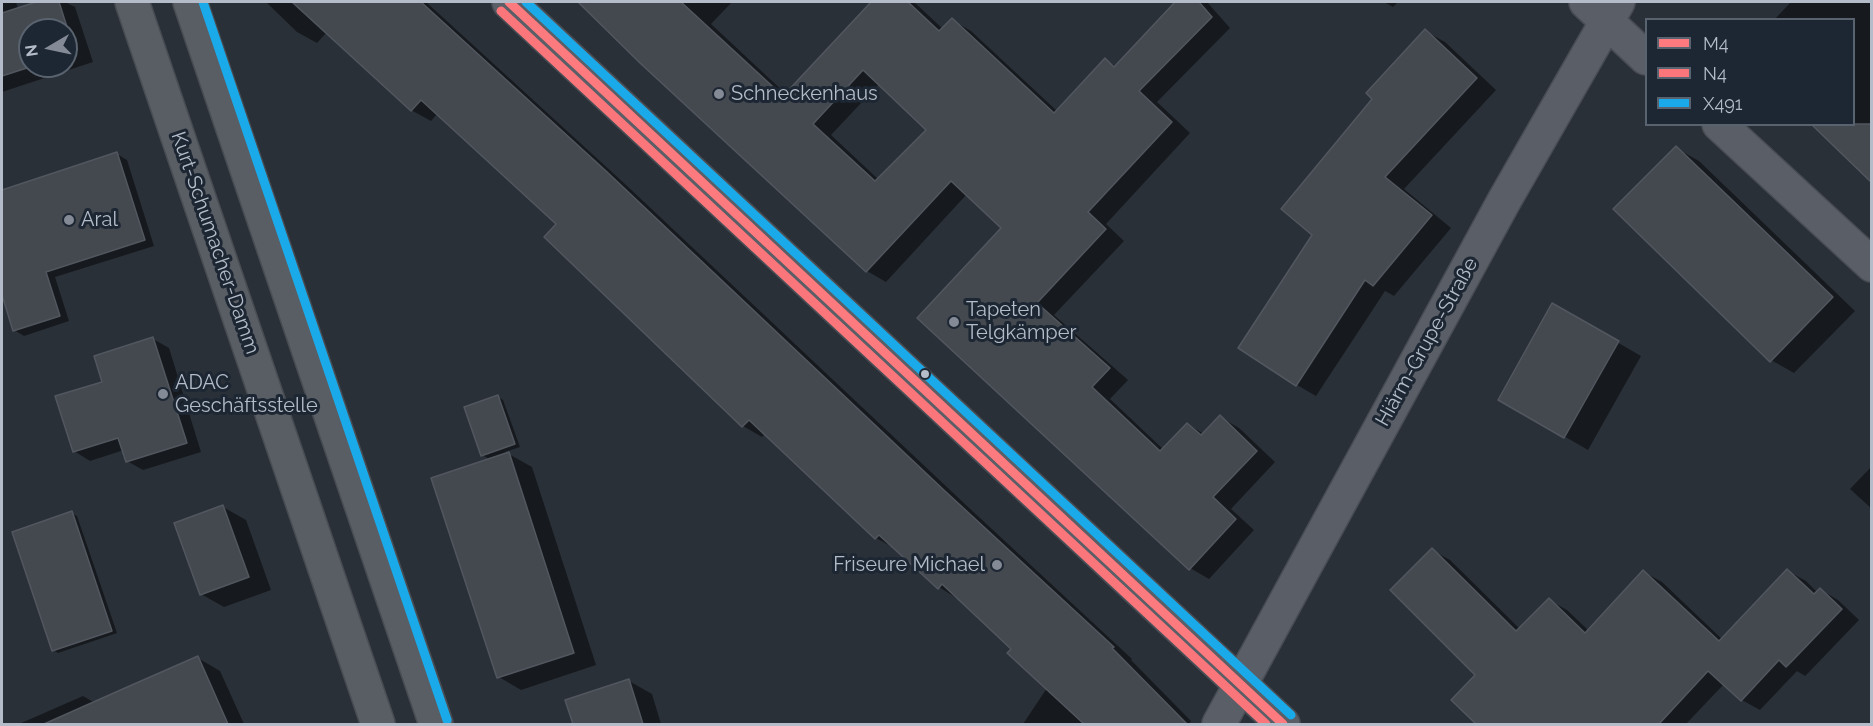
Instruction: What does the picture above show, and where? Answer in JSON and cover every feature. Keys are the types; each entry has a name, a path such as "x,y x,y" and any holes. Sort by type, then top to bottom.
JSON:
{"main road":[{"name":"Kurt-Schumacher-Damm","path":"132,2 378,724"},
{"path":"190,2 436,724"}],"street":[{"path":"509,2 1283,724"},
{"path":"1603,8 1645,56"},
{"name":"Hiärm-Grupe-Straße","path":"1219,724 1504,201 1603,8"},
{"path":"1721,126 1872,265"}],"building":[{"path":"36,2 59,2 64,18 18,18 18,71 2,76 2,13"},
{"path":"292,2 421,2 606,171 1114,647 1112,648 1187,724 1084,724 1007,653 1011,649 942,584 938,589 879,535 875,539 749,420 742,427 544,237 556,224 421,100 411,111"},
{"path":"578,2 681,2 783,96 871,2 908,2 939,31 952,18 1054,113 1105,58 1114,67 1175,2 1199,2 1212,17 1139,91 1172,122 1088,212 1106,229 1037,303 1110,368 1092,387 1160,451 1187,423 1201,435 1220,415 1257,451 1213,497 1236,519 1189,570 917,318 1001,228 951,181 866,272 640,63","holes":["863,70 926,130 875,181 813,124"]},
{"path":"1425,29 1477,78 1385,177 1432,215 1373,286 1365,280 1296,386 1238,348 1312,235 1281,209 1372,99 1366,93"},
{"path":"1872,124 1872,183 1813,126"},
{"path":"1676,146 1833,297 1770,362 1613,209"},
{"path":"117,152 145,240 46,272 60,316 13,331 2,295 2,190"},
{"path":"1552,303 1619,341 1564,438 1498,400"},
{"path":"153,337 187,443 126,462 118,438 73,452 55,396 102,382 94,356"},
{"path":"498,395 515,444 481,456 464,407"},
{"path":"509,452 574,653 497,678 431,478"},
{"path":"223,505 249,577 200,595 174,523"},
{"path":"72,511 112,631 52,651 12,532"},
{"path":"1432,548 1516,631 1549,598 1585,633 1643,570 1719,641 1787,569 1814,594 1820,588 1842,609 1786,667 1779,660 1741,701 1708,671 1659,724 1476,724 1451,700 1475,675 1390,590"},
{"path":"198,656 228,724 44,724 125,688"},
{"path":"629,679 643,724 573,724 565,700"}],"transit line":[{"name":"X491","path":"203,2 447,720"},
{"name":"M4","path":"509,2 1283,724"},
{"name":"X491","path":"526,2 1291,715"},
{"name":"N4","path":"501,11 1266,724"}],"place":[{"name":"Schneckenhaus","path":"719,94"},
{"name":"Aral","path":"69,220"},
{"name":"Tapeten Telgkämper","path":"954,322"},
{"name":"ADAC Geschäftsstelle","path":"163,394"},
{"name":"Friseure Michael","path":"997,565"}]}
